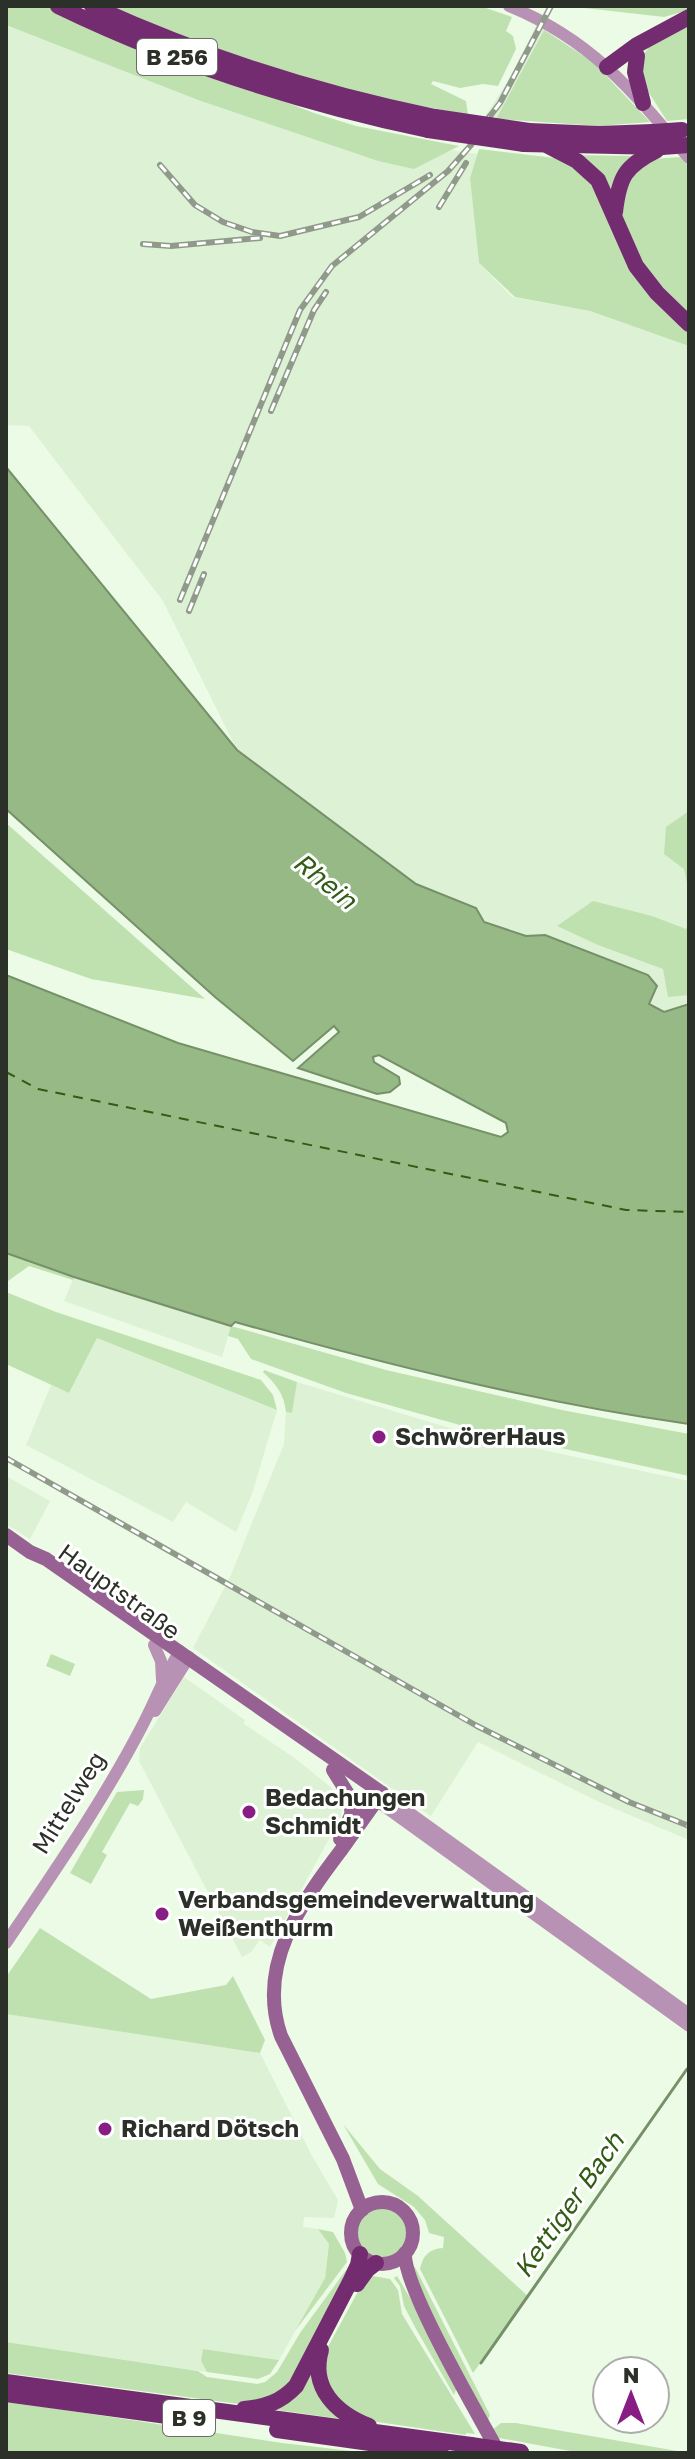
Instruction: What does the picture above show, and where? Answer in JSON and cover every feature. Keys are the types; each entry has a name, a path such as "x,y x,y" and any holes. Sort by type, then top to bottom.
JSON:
{"highway":[{"name":"B 256","path":"58,6 134,41 226,75 358,115 527,137 599,134 658,140"},
{"name":"B 256","path":"92,6 233,63 431,124"},
{"path":"607,67 689,17"},
{"path":"607,67 620,69 637,56 653,37"},
{"path":"637,56 635,72 643,103"},
{"name":"B 256","path":"527,137 548,146 658,140 687,135"},
{"path":"615,214 617,190 625,173 658,140"},
{"path":"548,146 592,173 615,214 636,266 657,293 689,324"},
{"path":"219,2412 271,2405 296,2386 354,2274 360,2254"},
{"path":"382,2263 365,2272 324,2343 318,2368 324,2392 339,2410 385,2433"},
{"name":"B 9","path":"6,2382 527,2453"},
{"name":"B 9","path":"6,2394 441,2453"}],"main road":[{"name":"Hauptstraße","path":"6,1535 46,1559 182,1658"},
{"name":"Hauptstraße","path":"30,1552 42,1565 154,1645 182,1658"},
{"path":"182,1658 333,1770 376,1796"},
{"path":"182,1658 376,1796"},
{"path":"333,1770 348,1794 352,1814"},
{"path":"333,1858 360,1800 376,1796"},
{"path":"362,2210 343,2159 281,2036 273,1994 277,1959 285,1937 333,1858 376,1796"},
{"path":"343,2159 368,2195 379,2203 397,2206 409,2219 413,2236 405,2253 407,2269 425,2313"},
{"path":"379,2203 362,2210 355,2220 353,2243 360,2254 396,2269 425,2313 499,2453"},
{"path":"382,2263 405,2253"}],"street":[{"path":"509,6 572,38 607,67 643,103 689,158"},
{"path":"154,1645 161,1661 162,1680"},
{"name":"Mittelweg","path":"6,1943 83,1827 143,1726 162,1680 182,1658"},
{"name":"Mittelweg","path":"143,1726 153,1715 182,1658"},
{"path":"376,1796 689,2014"},
{"path":"376,1796 689,2026"}],"shaded area":[{"path":"6,6 46,6 97,30 314,113 356,126 459,146 414,169 378,161 198,100 6,25"},
{"path":"107,6 480,6 512,17 506,31 513,36 516,49 498,86 483,84 460,88 433,81 431,84 466,101 468,115 345,91 183,38"},
{"path":"689,6 689,10 664,17 576,7"},
{"path":"689,23 689,119 667,121 642,82 644,54 650,46"},
{"path":"6,25 198,100 378,161 414,168 451,150 478,154 470,178 479,263 512,297 590,311 689,346 689,1004 664,1012 648,1004 648,975 545,935 526,936 483,922 476,908 416,884 237,750 163,601 29,426 6,425"},
{"path":"536,26 544,30 496,119 484,118 510,78"},
{"path":"544,30 593,62 650,122 599,126 496,119"},
{"path":"479,149 555,158 590,177 623,252 689,330 689,346 590,311 515,297 479,263 470,178"},
{"path":"572,155 636,156 613,198"},
{"path":"681,157 689,167 689,316 674,304 640,260 622,218 621,207 628,176 652,159"},
{"path":"689,811 689,894 684,869 664,854 666,827"},
{"path":"6,823 205,999 91,979 6,949"},
{"path":"593,901 652,916 686,929 689,921 689,995 668,997 663,969 557,926"},
{"path":"6,1253 74,1277 73,1280 29,1266 8,1281"},
{"path":"74,1277 231,1326 222,1357 64,1301"},
{"path":"6,1292 56,1312 261,1380 273,1395 277,1410 97,1338 69,1393 6,1364"},
{"path":"231,1326 386,1370 562,1410 689,1434 689,1476 474,1429 346,1393 251,1359 238,1339 228,1336"},
{"path":"97,1338 277,1410 252,1494 236,1532 186,1502 173,1522 26,1445 51,1385 69,1393"},
{"path":"264,1370 297,1382 292,1413 286,1412 281,1395"},
{"path":"297,1382 473,1435 689,1481 689,1840 599,1802 478,1742 431,1816 193,1648 230,1577 284,1444 286,1412 292,1413"},
{"path":"6,1476 50,1501 30,1539 6,1524"},
{"path":"51,1654 75,1664 70,1676 46,1666"},
{"path":"184,1677 328,1785 339,1795 342,1806 341,1817 270,1947 260,1940 251,1952 242,1957 139,1761 140,1748"},
{"path":"144,1790 138,1806 130,1803 102,1852 107,1855 91,1884 70,1873 117,1792"},
{"path":"40,1928 151,1999 226,1985 233,1976 265,2040 260,2053 6,2014 6,1977"},
{"path":"6,2014 260,2053 338,2200 334,2218 304,2217 303,2227 318,2229 329,2244 325,2278 279,2360 203,2349 201,2361 207,2372 6,2342"},
{"path":"343,2124 380,2169 418,2196 529,2297 473,2373 420,2269 427,2254 443,2248 444,2237 429,2233 425,2220 414,2207 378,2184"},
{"path":"383,2207 402,2214 409,2233 402,2252 383,2259 364,2252 357,2233 364,2214"},
{"path":"318,2229 333,2232 347,2262 295,2331 325,2278 329,2244"},
{"path":"349,2266 353,2267 297,2377 273,2398 239,2404 6,2373 6,2342 198,2371 207,2377 257,2384 265,2382 277,2372 300,2333"},
{"path":"415,2267 490,2415 488,2420 446,2345 410,2269"},
{"path":"367,2275 390,2279 398,2290 402,2314 475,2434 371,2421 330,2395 324,2354"},
{"path":"397,2276 457,2387 454,2395 404,2306 400,2286 394,2278"},
{"path":"203,2349 279,2360 270,2374 258,2379 207,2372 201,2361"},
{"path":"311,2365 342,2419 270,2409"},
{"path":"6,2401 282,2443 369,2453 6,2453"},
{"path":"501,2423 689,2453 581,2453 494,2437 491,2431"}],"water":[{"name":"Rhein","path":"6,467 237,750 416,884 476,908 484,922 526,936 545,935 648,975 657,986 649,1004 664,1012 689,1004 689,1424 517,1393 347,1353 235,1322 231,1326 6,1253 6,975 178,1043 501,1137 508,1132 506,1123 379,1055 373,1057 374,1062 399,1077 400,1084 390,1092 377,1094 298,1068 339,1032 334,1026 293,1061 215,997 6,809"}],"waterway":[{"name":"Kettiger Bach","path":"481,2363 687,2069"}],"ferry route":[{"path":"6,1072 38,1089 626,1210 689,1212"}],"railway":[{"path":"484,124 500,103 551,6"},
{"path":"180,600 300,310 332,266 448,171 471,145 490,116"},
{"path":"439,207 466,163"},
{"path":"160,165 195,205 223,222 252,232 280,236 359,217 430,175"},
{"path":"143,244 171,246 260,238"},
{"path":"271,411 314,310 326,292"},
{"path":"189,611 204,574"},
{"path":"6,1458 477,1726 629,1802 689,1826"}],"place":[{"name":"SchwörerHaus","path":"379,1437"},
{"name":"Bedachungen Schmidt","path":"249,1812"},
{"name":"Verbandsgemeindeverwaltung Weißenthurm","path":"162,1914"},
{"name":"Richard Dötsch","path":"105,2129"}]}
